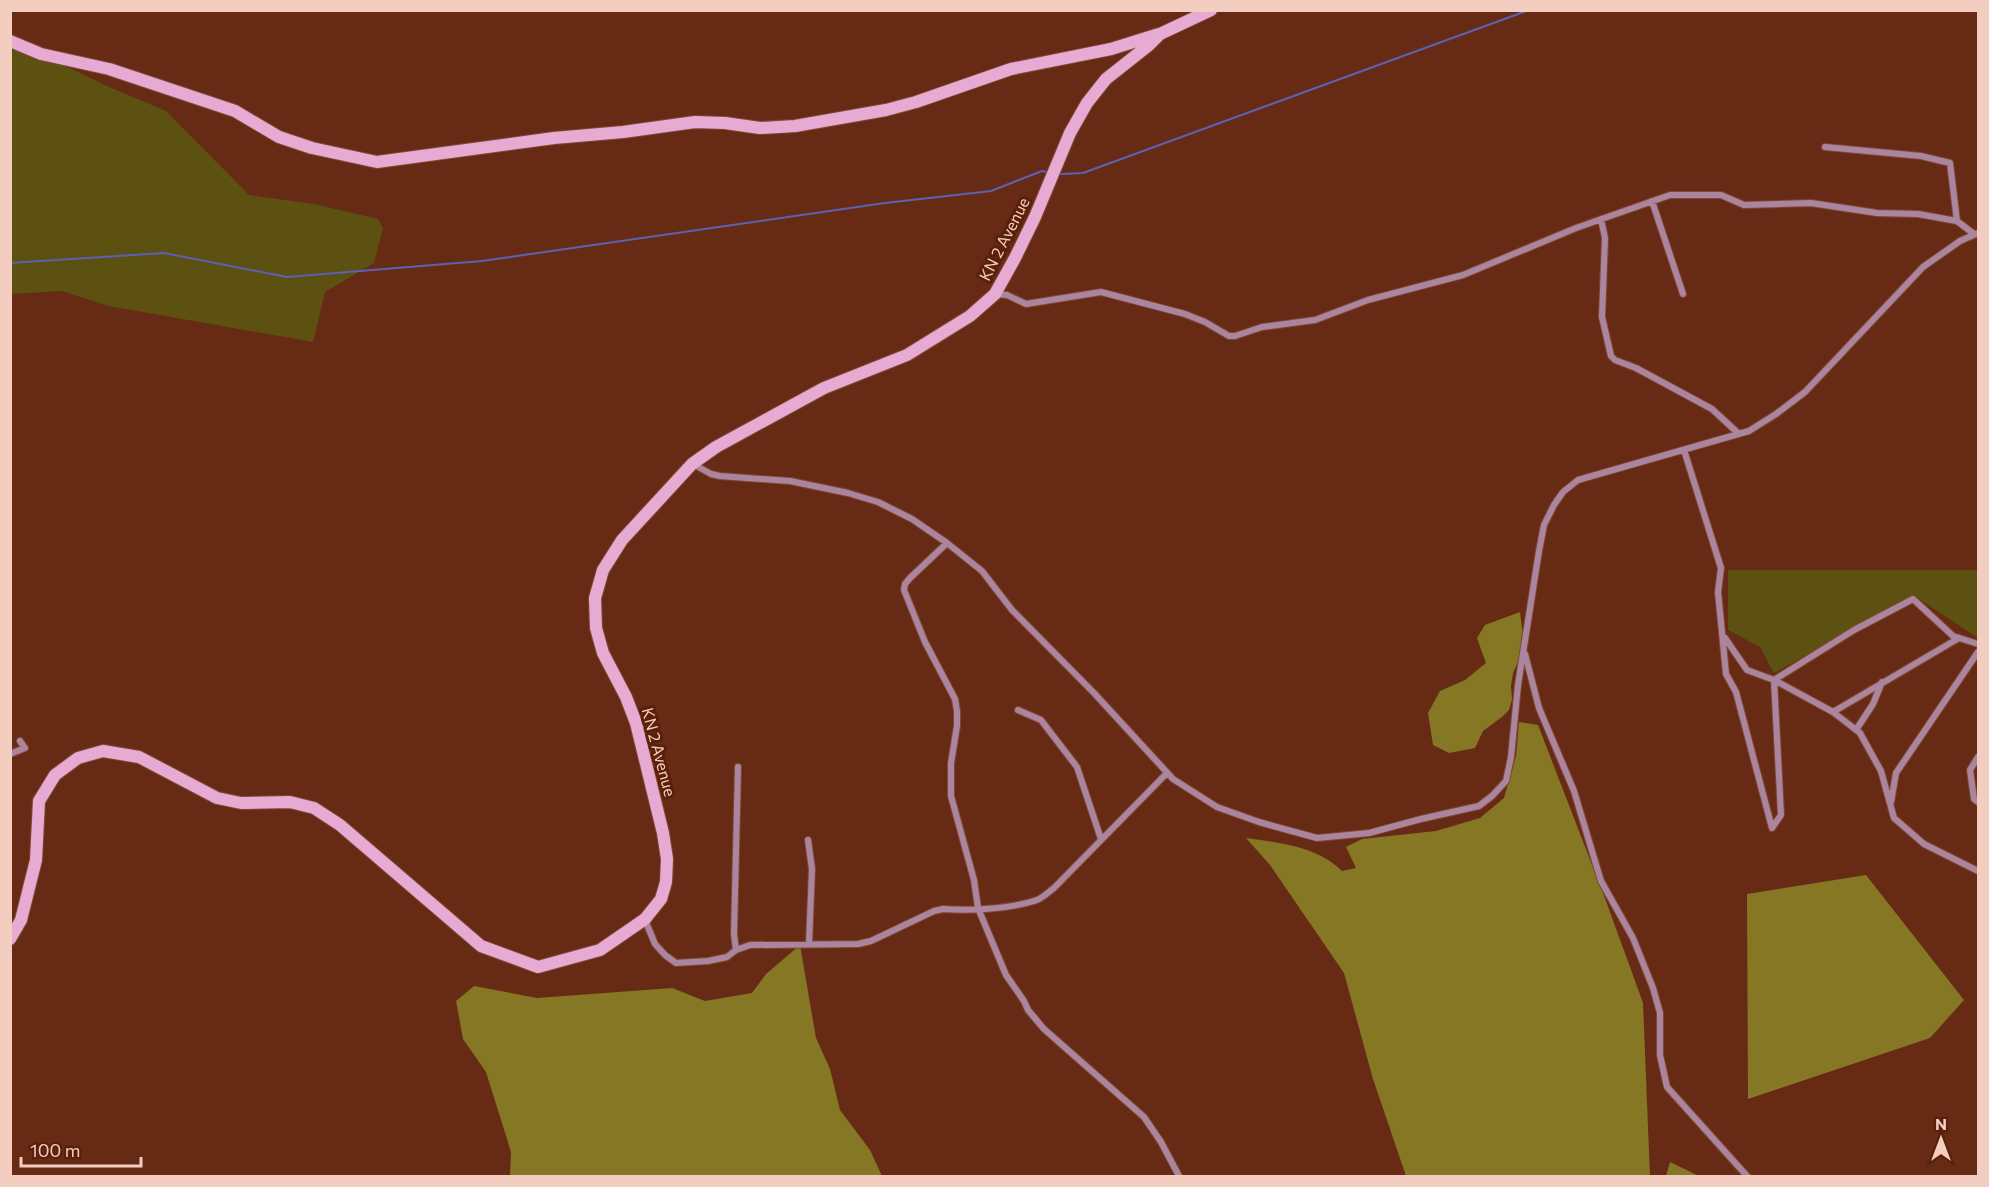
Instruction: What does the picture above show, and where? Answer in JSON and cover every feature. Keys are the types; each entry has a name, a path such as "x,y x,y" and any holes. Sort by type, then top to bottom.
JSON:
{"main road":[{"name":"KN 2 Avenue","path":"10,939 21,920 36,860 39,801 55,775 78,758 103,751 139,757 217,798 241,803 290,802 314,808 340,825 481,946 538,967 600,950 645,919 661,899 666,882 667,859 663,833 636,723 627,698 601,645 596,628 595,598 603,570 622,540 692,464 740,433 824,388 907,355 970,316 995,294 1035,217 1070,133 1087,103 1106,79 1160,34 1211,10"},
{"path":"10,41 22,48 41,54 109,69 235,111 279,137 312,148 377,162 696,122 760,128 795,126 916,102 1011,69 1111,49 1160,34"}],"street":[{"path":"1825,147 1921,156 1950,163 1957,221"},
{"path":"995,294 1007,294 1026,304 1101,292 1185,314 1229,336 1235,336 1262,327 1316,320 1368,300 1463,275 1601,219 1670,195 1720,195 1744,205 1811,203 1877,213 1918,214 1957,221 1976,233"},
{"path":"1652,201 1683,294"},
{"path":"1601,219 1605,238 1602,317 1611,356 1712,409 1739,434"},
{"path":"692,464 711,474 790,481 848,493 878,502 912,519 982,571 1012,610 1095,693 1173,779 1217,807 1259,822 1317,838 1369,833 1479,806 1497,792 1508,776 1539,550 1545,525 1563,492 1578,480 1749,431 1805,392 1923,267 1960,241 1976,233"},
{"path":"1684,450 1721,568 1718,592 1726,674 1736,692 1772,828 1781,815 1774,680"},
{"path":"947,543 910,578 905,584 904,591 925,642 955,699 957,726 951,763 951,796 974,880 978,908 1006,975 1033,1017 1144,1117 1161,1142 1179,1176"},
{"path":"1774,680 1854,630 1913,599 1953,636 1978,644"},
{"path":"1723,634 1746,670 1774,680 1833,712 1856,730 1881,771 1894,818 1924,844 1978,871"},
{"path":"1833,712 1959,638"},
{"path":"1524,651 1539,708 1574,791 1602,881 1633,938 1653,988 1660,1013 1660,1056 1667,1087 1747,1176"},
{"path":"1891,804 1896,773 1978,652"},
{"path":"1856,730 1882,682"},
{"path":"1018,710 1041,720 1077,767 1101,838"},
{"path":"10,754 25,748 20,741"},
{"path":"1977,799 1970,770 1978,757"},
{"path":"736,950 734,934 738,767"},
{"path":"645,919 655,944 676,963 708,961 726,957 750,945 858,944 871,941 934,911 1004,906 1033,901 1042,898 1054,888 1167,773"},
{"path":"808,840 812,869 809,944"}],"shaded area":[{"path":"10,39 107,86 166,111 249,195 314,204 378,219 383,228 374,263 325,292 313,342 109,306 62,291 11,294"},
{"path":"1728,570 1978,570 1978,638 1913,595 1774,673 1760,647 1728,630"},
{"path":"1520,612 1523,635 1518,662 1513,673 1512,699 1509,710 1483,731 1475,748 1449,753 1433,745 1428,713 1440,691 1465,680 1486,663 1477,638 1485,625"},
{"path":"1519,722 1538,725 1643,1003 1650,1176 1406,1176 1373,1079 1344,973 1270,865 1246,838 1284,844 1309,851 1321,856 1342,871 1356,868 1346,847 1362,839 1436,831 1480,818 1504,798 1516,756"},
{"path":"1866,875 1964,1000 1930,1038 1748,1099 1747,894"},
{"path":"800,945 816,1038 830,1069 840,1110 870,1150 882,1176 510,1176 511,1152 486,1072 463,1039 456,1001 474,986 537,998 672,988 705,1001 752,993 766,974"},
{"path":"1670,1162 1699,1176 1666,1176"}],"waterway":[{"path":"1061,174 1083,173 1529,10"},
{"path":"10,263 164,253 287,277 482,261 885,203 991,191 1042,171 1046,172"}]}
